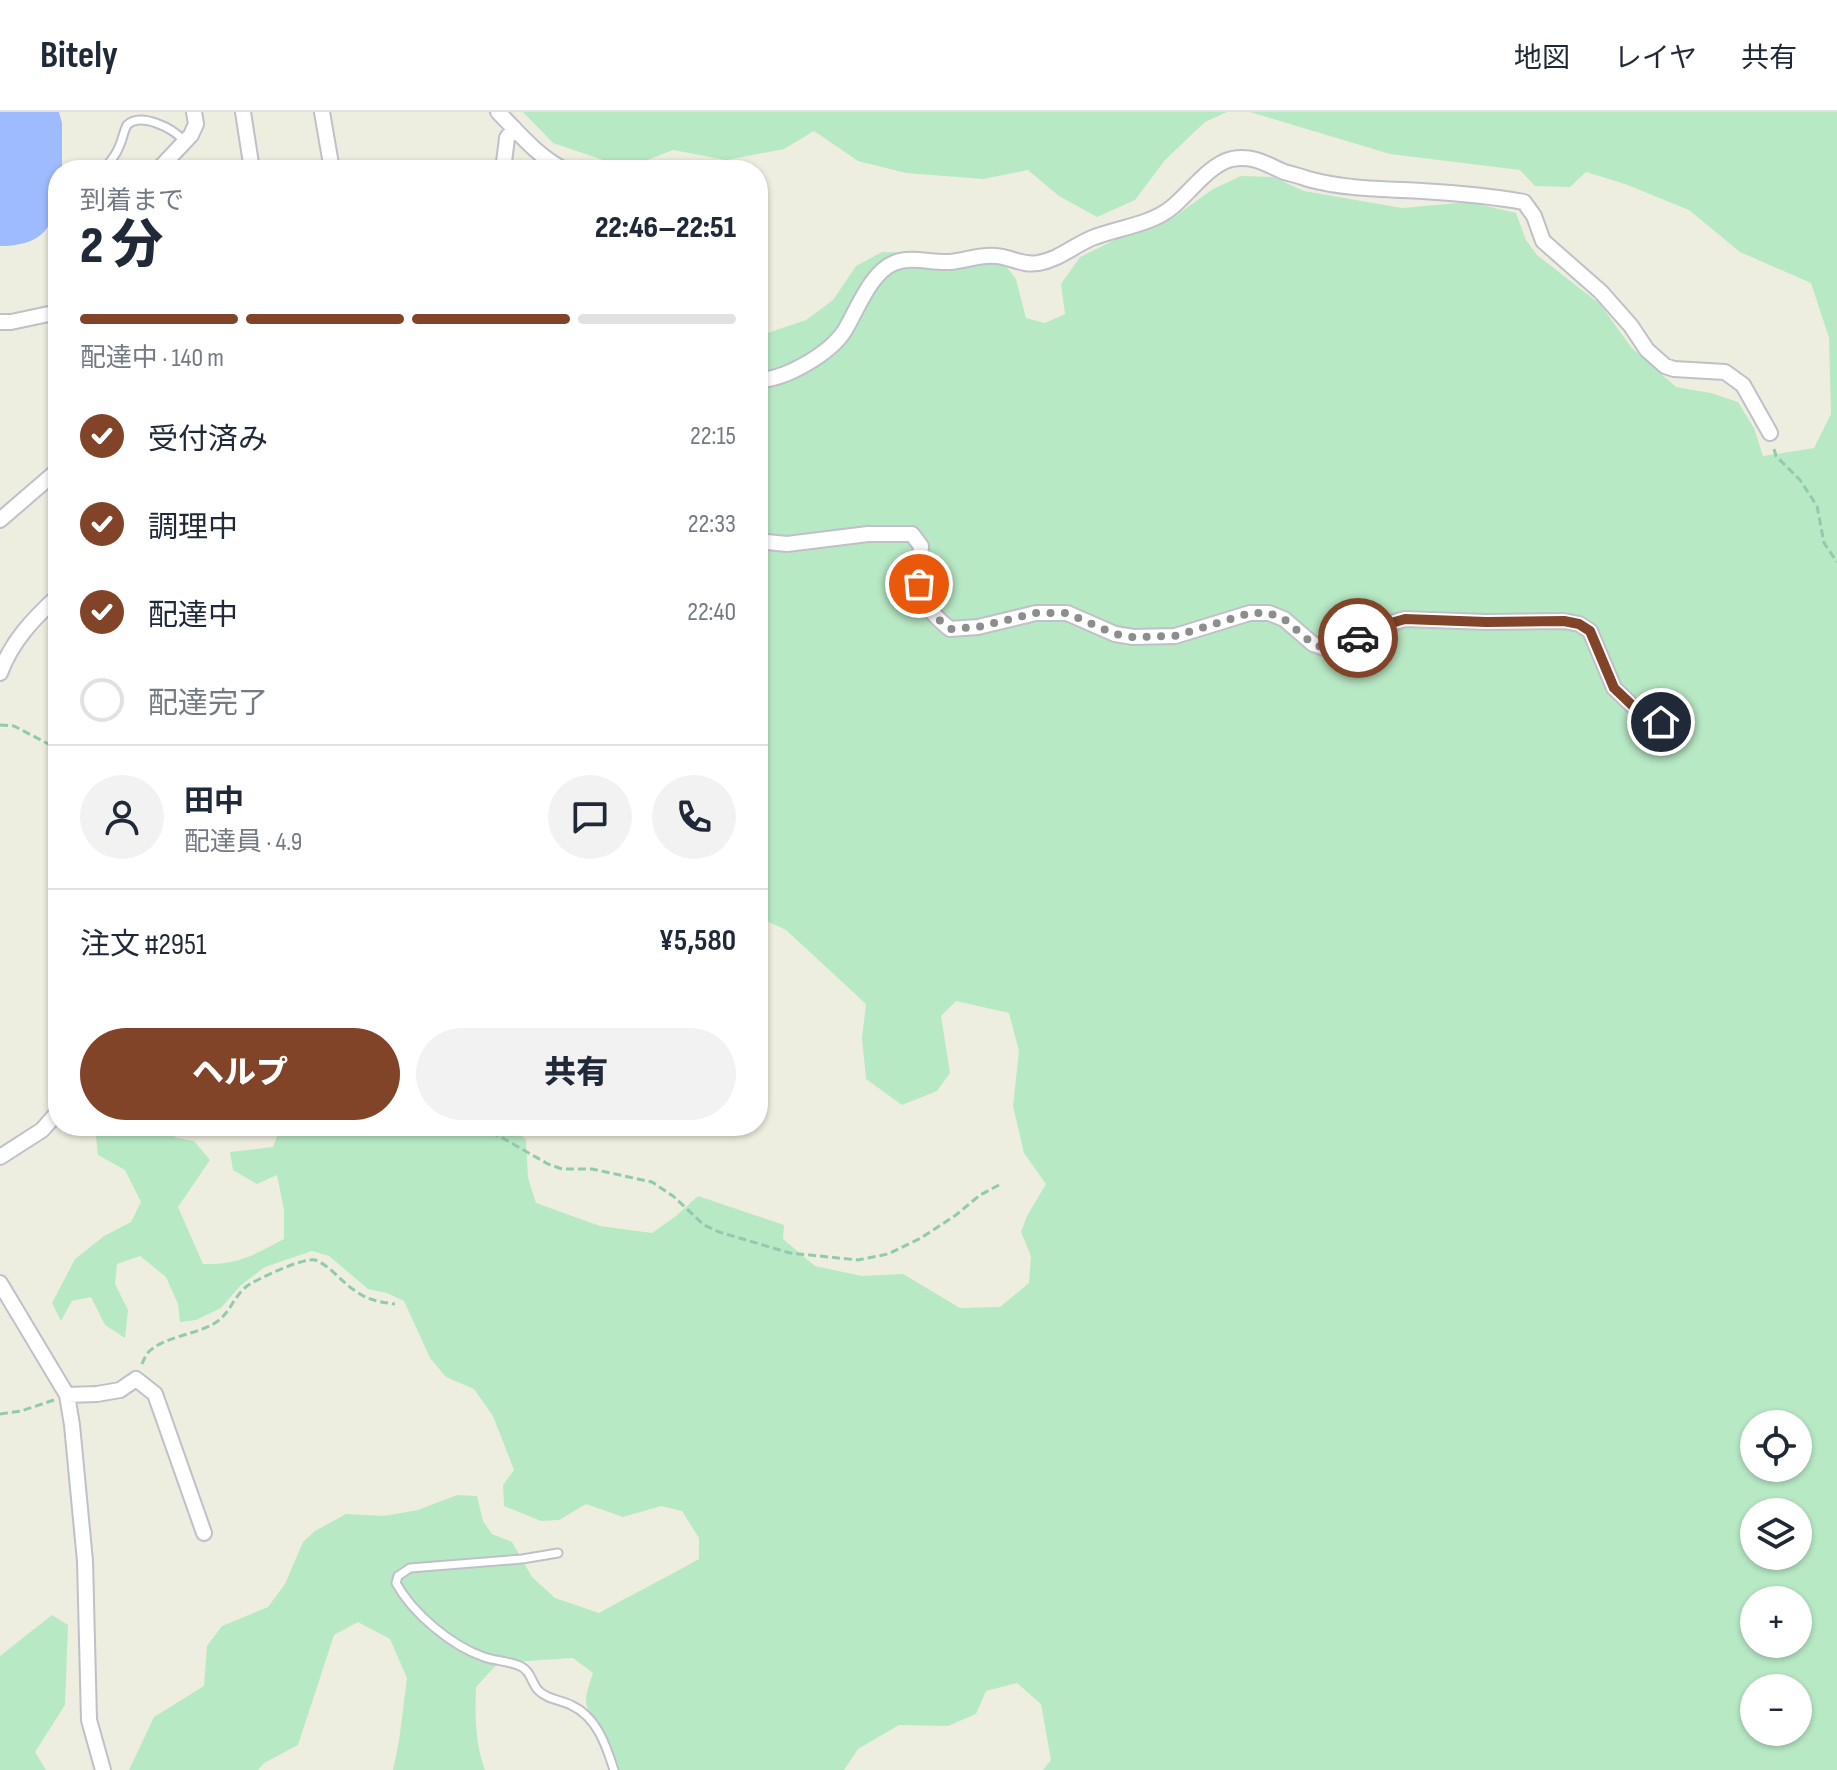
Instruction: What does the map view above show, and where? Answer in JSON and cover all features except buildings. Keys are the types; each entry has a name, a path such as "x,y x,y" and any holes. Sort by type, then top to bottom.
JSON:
{"street":[{"path":"167,160 191,135 196,124 194,112"},
{"path":"243,112 250,160"},
{"path":"322,112 330,160"},
{"path":"498,112 547,160"},
{"path":"504,160 507,138 514,128"},
{"path":"768,379 814,360 843,334 877,275 893,263 908,260 951,262 986,255 1033,264 1052,260 1090,239 1171,209 1215,168 1231,159 1256,159 1314,180 1368,189 1479,195 1524,202 1534,216 1543,241 1601,292 1647,350 1665,366 1674,369 1725,372 1743,385 1770,433"},
{"path":"0,322 48,314"},
{"path":"0,520 48,479"},
{"path":"768,543 787,544 868,534 912,534 921,546 919,584 924,604 950,629 978,627 1036,613 1067,613 1115,634 1175,636 1250,613 1269,613 1284,619 1313,644 1333,651 1381,626 1405,619 1564,621 1579,624 1590,631 1614,688 1635,708 1661,722"},
{"path":"0,673 18,637 48,605"},
{"path":"0,1157 48,1123"},
{"path":"0,1283 67,1395 85,1561 89,1720 103,1770"},
{"path":"67,1395 120,1390 136,1379 155,1394 204,1533"}],"lane":[{"path":"111,160 128,123 138,116 154,117 184,141"},
{"path":"558,1553 410,1568 398,1576 396,1583 404,1598 457,1645 527,1670 539,1690 583,1712 605,1742 614,1770"}],"path":[{"path":"1770,433 1776,456 1800,480 1817,506 1824,543 1837,562"},
{"path":"0,725 14,726 48,744"},
{"path":"499,1136 562,1169 592,1169 652,1182 673,1196 704,1225 719,1232 790,1253 858,1260 888,1254 921,1238 980,1195 999,1185"},
{"path":"136,1379 151,1349 214,1324 228,1313 248,1285 306,1261 316,1260 373,1301 395,1304"},
{"path":"0,1414 21,1411 67,1395"}],"green space":[{"path":"523,112 1227,112 1205,122 1165,160 1135,200 1097,217 1059,196 1028,170 983,179 906,173 858,161 814,131 784,149 726,160 673,150 647,160 603,160 553,143"},
{"path":"1250,112 1837,112 1837,1770 1043,1770 1051,1760 1041,1704 1017,1683 986,1691 976,1714 948,1726 899,1725 858,1749 844,1770 618,1770 605,1737 587,1705 593,1673 573,1658 498,1663 476,1687 476,1729 485,1770 393,1770 407,1678 390,1639 358,1622 334,1635 298,1745 264,1763 258,1770 129,1770 154,1717 204,1686 207,1646 222,1626 268,1607 285,1584 303,1542 315,1531 346,1514 384,1516 418,1510 457,1495 477,1496 483,1521 492,1534 512,1542 532,1577 555,1598 599,1613 699,1559 699,1538 682,1511 661,1506 623,1517 586,1504 559,1520 541,1521 504,1506 503,1485 514,1470 493,1416 474,1389 446,1377 430,1358 404,1301 368,1289 329,1256 312,1251 265,1267 240,1286 221,1308 196,1320 180,1322 178,1304 166,1277 140,1256 117,1264 115,1284 128,1310 125,1338 105,1325 91,1297 72,1301 61,1321 52,1303 75,1259 104,1236 131,1222 141,1202 125,1170 98,1155 96,1136 174,1136 194,1141 210,1160 178,1207 203,1264 245,1258 284,1239 284,1210 277,1175 257,1184 233,1170 230,1152 273,1147 277,1136 522,1136 526,1140 528,1178 536,1203 600,1226 652,1233 698,1196 784,1225 783,1239 815,1266 862,1276 903,1274 960,1308 1000,1307 1029,1283 1031,1256 1021,1232 1046,1184 1024,1153 1013,1106 1019,1051 1009,1013 956,1001 941,1016 950,1073 937,1091 902,1105 866,1079 862,1038 866,1004 786,930 768,922 768,333 806,320 833,300 856,266 882,252 939,253 973,263 1005,265 1016,279 1026,318 1045,323 1065,314 1061,284 1080,257 1125,235 1171,219 1213,189 1241,176 1273,177 1304,191 1402,208 1469,202 1516,213 1526,240 1537,255 1600,304 1631,347 1676,387 1738,402 1754,428 1763,456 1814,448 1831,414 1829,338 1811,283 1740,252 1689,210 1625,184 1586,172 1570,187 1535,186 1520,170 1390,154"},
{"path":"52,1615 68,1625 65,1705 35,1752 46,1770 0,1770 0,1656"}],"water":[{"path":"0,112 59,112 62,160 48,160 48,226 32,240 0,246"}],"way so far":[{"path":"919,584 924,604 950,629 978,627 1036,613 1067,613 1115,634 1175,636 1250,613 1269,613 1284,619 1313,644 1333,651 1358,638"}],"route":[{"path":"1358,638 1381,626 1405,619 1564,621 1579,624 1590,631 1614,688 1635,708 1661,722"}]}
